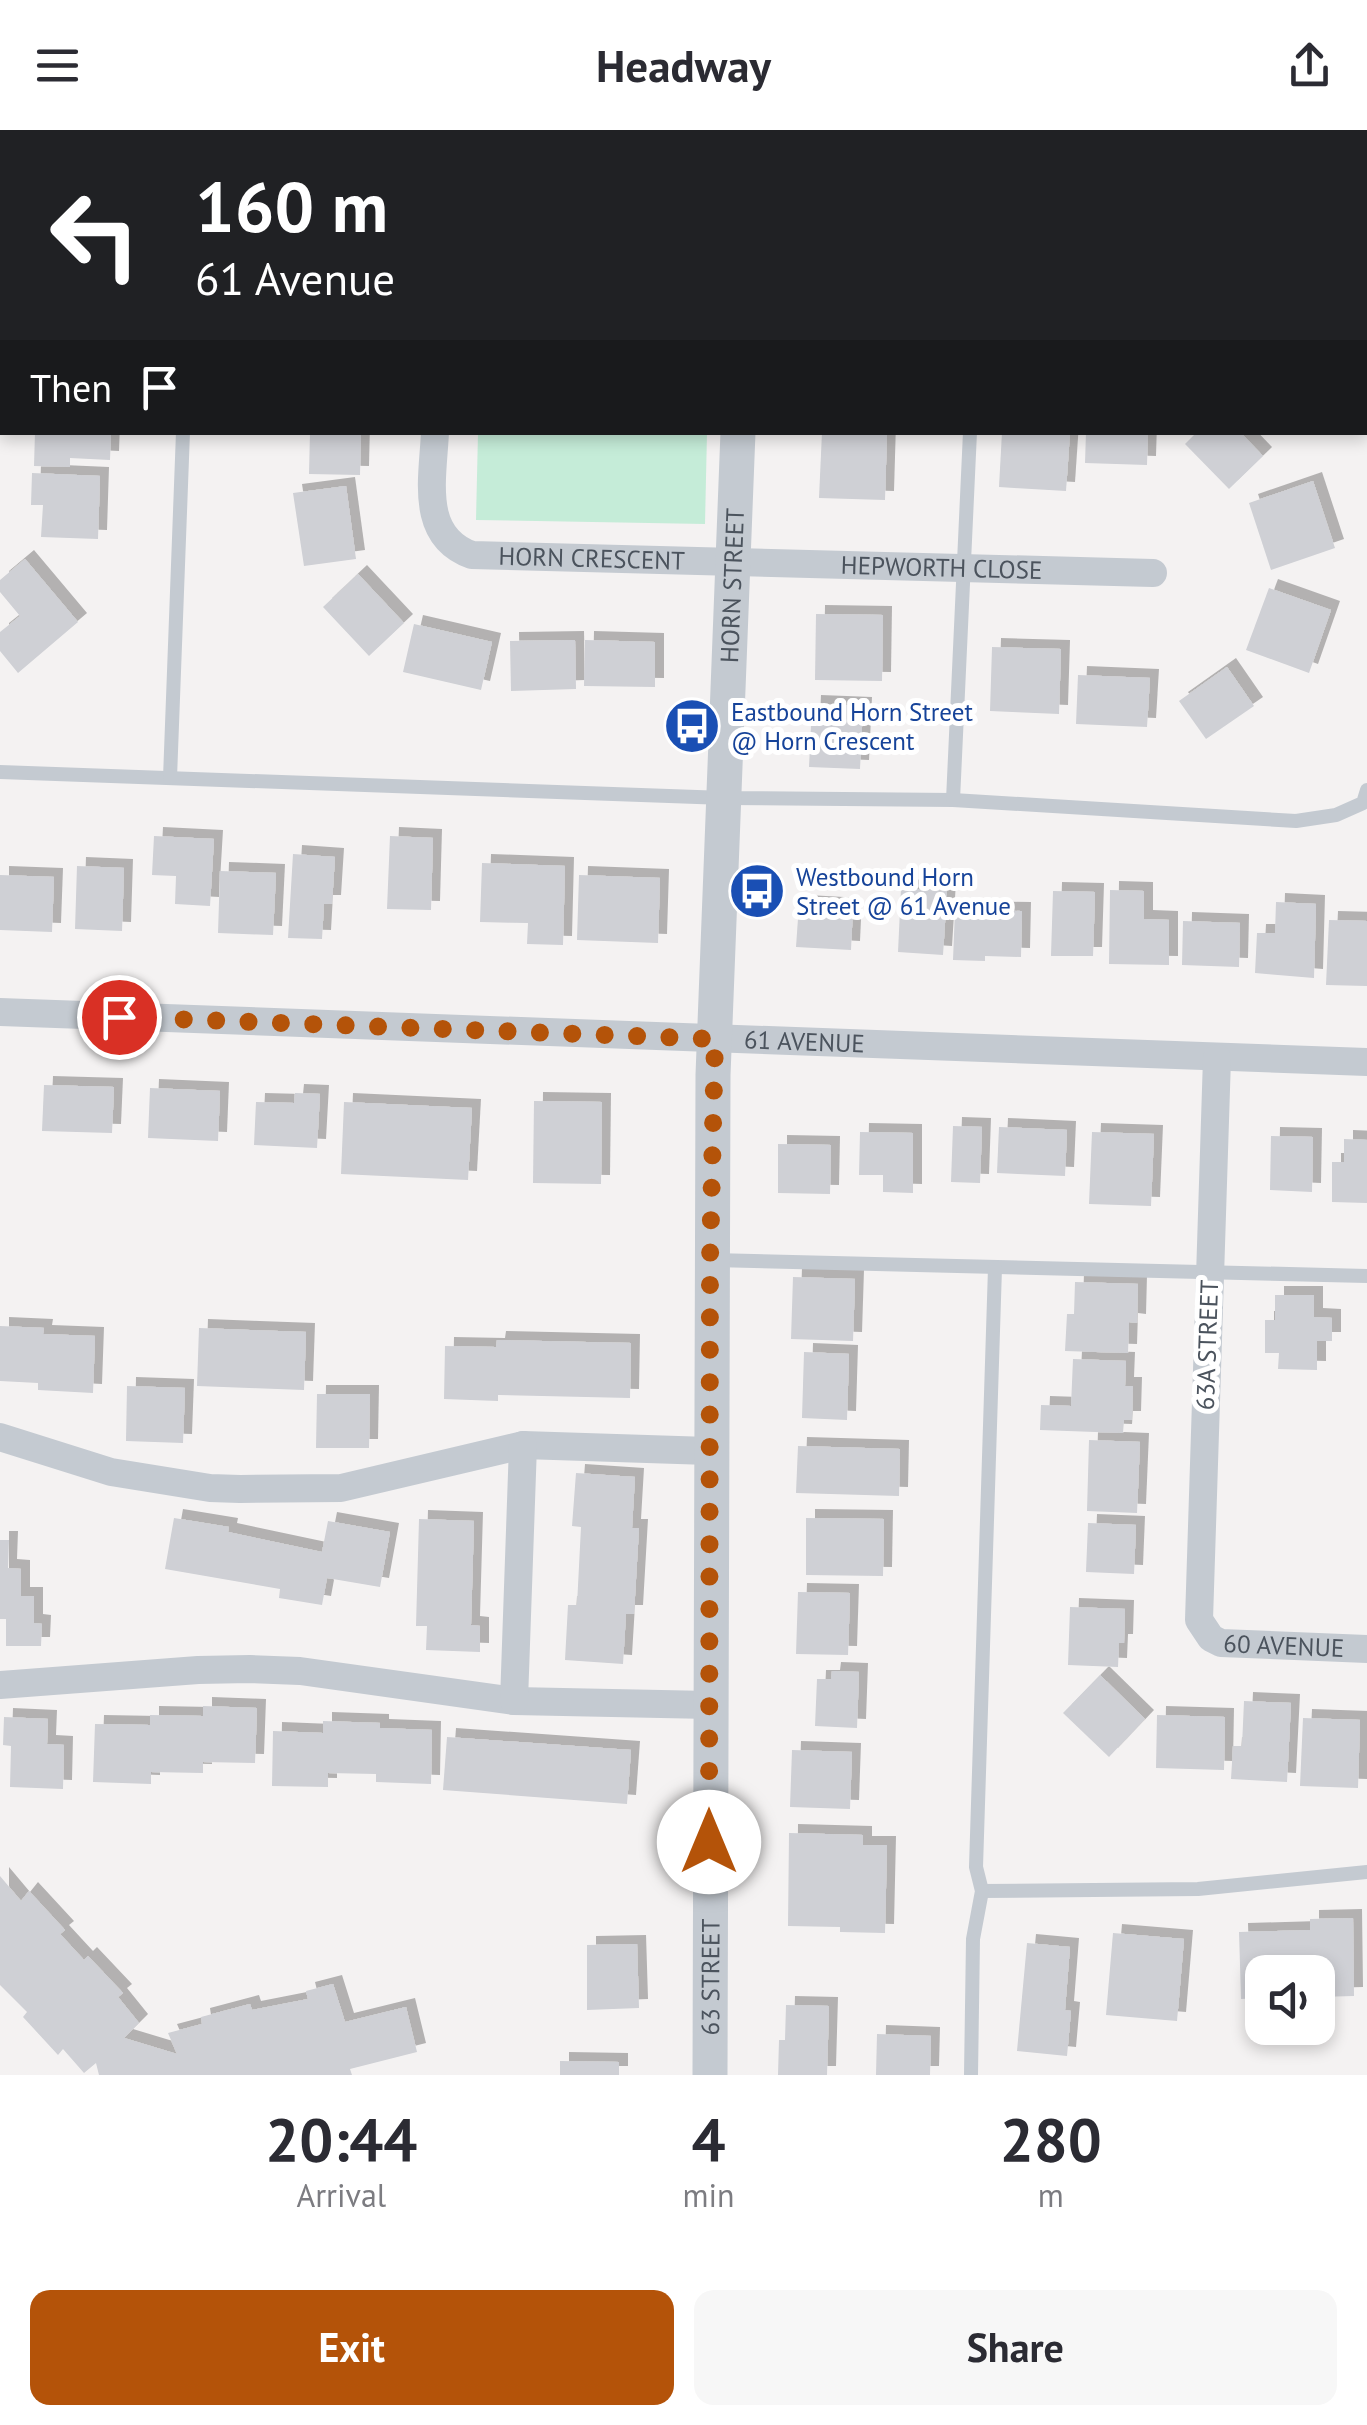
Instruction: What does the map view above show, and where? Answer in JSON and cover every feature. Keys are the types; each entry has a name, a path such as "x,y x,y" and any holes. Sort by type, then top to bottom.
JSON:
{"street":[{"name":"HORN CRESCENT","path":"435,435 432,503 440,530 457,549 490,557 733,559"},
{"name":"HORN STREET","path":"715,1039 738,435"},
{"name":"HEPWORTH CLOSE","path":"733,559 1153,573"},
{"name":"61 AVENUE","path":"0,1012 1367,1062"},
{"name":"63 STREET","path":"710,2075 709,1452 715,1039"},
{"name":"63A STREET","path":"1206,1631 1199,1620 1197,1604 1217,1058"},
{"path":"0,1437 111,1472 240,1489 341,1488 523,1445 709,1452"},
{"path":"514,1701 523,1445"},
{"name":"60 AVENUE","path":"1206,1631 1221,1644 1233,1646 1367,1649"},
{"path":"0,1686 250,1669 300,1671 514,1701 710,1705"}],"lane":[{"path":"170,778 182,435"},
{"path":"953,800 970,435"},
{"path":"0,772 725,798 953,800 1296,821 1336,815 1363,803 1367,790"},
{"path":"710,1260 1367,1276"},
{"path":"970,2075 974,1939 982,1891 976,1867 995,1268"},
{"path":"982,1891 1198,1889 1367,1872"}],"green space":[{"path":"478,435 707,435 705,524 476,520"}],"building":[{"path":"35,435 111,435 110,460 70,458 70,467 34,466"},
{"path":"310,435 361,435 360,475 309,474"},
{"path":"822,435 887,435 885,500 819,498"},
{"path":"1002,435 1070,435 1066,491 999,487"},
{"path":"1086,435 1148,435 1147,465 1085,463"},
{"path":"1194,435 1243,435 1263,456 1229,489 1185,444"},
{"path":"32,473 100,476 98,539 41,537 43,505 31,505"},
{"path":"1313,481 1335,548 1271,570 1249,503"},
{"path":"346,486 356,559 304,566 293,493"},
{"path":"25,559 78,622 18,673 0,651 0,632 20,616 0,592 0,580"},
{"path":"358,574 404,623 369,656 323,607"},
{"path":"1269,588 1331,610 1309,673 1246,650"},
{"path":"816,614 883,615 882,681 815,680"},
{"path":"414,624 492,642 481,690 403,672"},
{"path":"575,640 576,689 511,691 510,641"},
{"path":"585,640 655,642 655,687 584,686"},
{"path":"992,647 1061,649 1059,714 990,711"},
{"path":"1227,667 1254,706 1206,739 1179,701"},
{"path":"1078,675 1150,678 1147,727 1076,724"},
{"path":"812,704 863,706 860,769 809,767"},
{"path":"154,836 214,839 210,906 175,904 176,876 152,875"},
{"path":"390,836 433,838 431,910 387,909"},
{"path":"293,854 335,857 332,904 324,904 322,939 288,938"},
{"path":"482,863 565,866 563,945 527,944 528,923 480,922"},
{"path":"77,866 124,868 122,931 75,929"},
{"path":"220,871 276,873 273,935 218,933"},
{"path":"0,875 54,877 52,932 0,930"},
{"path":"579,875 660,878 658,943 577,940"},
{"path":"901,888 947,891 943,955 898,952"},
{"path":"1110,890 1144,891 1144,919 1169,920 1169,965 1109,964"},
{"path":"1053,891 1095,892 1093,956 1051,956"},
{"path":"1276,902 1316,904 1314,978 1255,973 1257,933 1275,933"},
{"path":"799,904 853,907 851,950 796,947"},
{"path":"955,910 1022,911 1021,957 953,960"},
{"path":"1329,920 1367,921 1367,986 1326,985"},
{"path":"1183,921 1240,923 1239,967 1182,965"},
{"path":"44,1085 114,1087 112,1133 42,1131"},
{"path":"150,1088 220,1091 218,1141 148,1138"},
{"path":"295,1093 320,1094 317,1148 254,1145 256,1102 294,1103"},
{"path":"534,1101 602,1102 601,1184 533,1183"},
{"path":"344,1102 472,1108 468,1180 341,1174"},
{"path":"953,1126 982,1127 980,1183 951,1182"},
{"path":"999,1127 1067,1130 1065,1176 997,1173"},
{"path":"860,1132 913,1133 913,1193 883,1192 883,1175 859,1175"},
{"path":"1092,1132 1154,1134 1151,1206 1089,1204"},
{"path":"1271,1136 1313,1137 1312,1192 1270,1190"},
{"path":"1344,1139 1367,1140 1367,1203 1332,1202 1332,1162 1344,1162"},
{"path":"778,1144 831,1145 830,1194 778,1193"},
{"path":"793,1277 855,1279 853,1341 791,1339"},
{"path":"1075,1282 1138,1284 1137,1323 1129,1322 1128,1353 1065,1351 1067,1314 1074,1314"},
{"path":"1275,1295 1314,1295 1314,1317 1332,1318 1332,1341 1317,1341 1317,1370 1278,1369 1279,1353 1265,1353 1265,1320 1275,1320"},
{"path":"0,1326 44,1328 43,1334 95,1336 93,1393 38,1390 38,1383 0,1381"},
{"path":"199,1328 306,1332 304,1390 197,1386"},
{"path":"497,1340 631,1343 630,1398 498,1395 498,1401 444,1399 445,1346 496,1347"},
{"path":"804,1352 849,1354 847,1420 802,1418"},
{"path":"1073,1359 1126,1361 1125,1386 1133,1386 1132,1420 1124,1420 1123,1433 1040,1430 1041,1405 1071,1406"},
{"path":"127,1386 185,1388 183,1443 126,1441"},
{"path":"317,1394 370,1394 369,1448 316,1448"},
{"path":"1089,1440 1140,1442 1137,1513 1087,1511"},
{"path":"798,1446 900,1449 899,1496 796,1493"},
{"path":"576,1473 635,1477 632,1528 639,1528 634,1614 626,1614 623,1664 565,1660 568,1605 577,1605 581,1527 572,1526"},
{"path":"174,1518 229,1527 228,1532 322,1552 328,1521 390,1532 380,1587 327,1578 322,1605 279,1598 280,1589 165,1569"},
{"path":"806,1518 884,1519 883,1576 806,1575"},
{"path":"419,1519 474,1521 471,1625 480,1626 480,1652 426,1650 427,1626 416,1626"},
{"path":"1088,1523 1136,1525 1134,1574 1086,1572"},
{"path":"0,1540 9,1540 8,1568 21,1569 21,1596 34,1596 34,1623 42,1624 41,1646 6,1646 6,1619 0,1619"},
{"path":"798,1592 850,1593 848,1655 796,1654"},
{"path":"1070,1607 1125,1609 1124,1643 1119,1643 1118,1667 1068,1665"},
{"path":"832,1671 859,1672 857,1728 815,1726 817,1679 831,1679"},
{"path":"1100,1675 1145,1719 1109,1757 1063,1713"},
{"path":"1244,1701 1291,1703 1287,1782 1231,1779 1233,1746 1242,1746"},
{"path":"203,1706 257,1708 255,1763 203,1762 203,1773 151,1772 151,1784 93,1782 95,1724 150,1725 150,1715 203,1716"},
{"path":"1157,1715 1225,1717 1224,1770 1156,1768"},
{"path":"4,1717 48,1719 47,1744 64,1745 63,1789 10,1787 11,1746 3,1745"},
{"path":"1303,1718 1360,1720 1358,1788 1300,1786"},
{"path":"323,1721 432,1730 431,1784 376,1782 376,1774 328,1773 328,1787 272,1786 273,1731 323,1733"},
{"path":"447,1737 631,1750 627,1804 443,1790"},
{"path":"792,1750 852,1752 850,1809 790,1807"},
{"path":"789,1833 863,1835 863,1845 887,1845 885,1933 788,1926"},
{"path":"0,1876 21,1901 29,1891 65,1930 60,1934 84,1960 88,1956 123,1993 118,1997 139,2023 124,2038 177,2054 168,2033 202,2024 201,2017 250,2004 252,2010 308,1999 306,1991 333,1984 345,2022 406,2007 417,2052 350,2069 352,2075 99,2075 96,2063 84,2073 63,2049 58,2055 23,2017 27,2012 0,1985"},
{"path":"1353,1918 1354,1996 1335,1997 1335,1955 1245,1955 1245,1999 1241,1999 1239,1932 1310,1930 1310,1919"},
{"path":"1113,1933 1184,1939 1177,2021 1106,2015"},
{"path":"1027,1943 1070,1947 1065,2010 1071,2011 1067,2056 1017,2051"},
{"path":"637,1944 639,2008 587,2010 587,1945"},
{"path":"786,2005 829,2006 827,2075 778,2075"},
{"path":"877,2034 931,2036 930,2075 876,2075"},
{"path":"560,2061 619,2062 619,2075 560,2075"}],"place":[{"name":"Eastbound Horn Street @ Horn Crescent","path":"692,726"},
{"name":"Westbound Horn Street @ 61 Avenue","path":"757,891"}],"route":[{"path":"119,1017 715,1039 710,1260 709,1842"}]}
